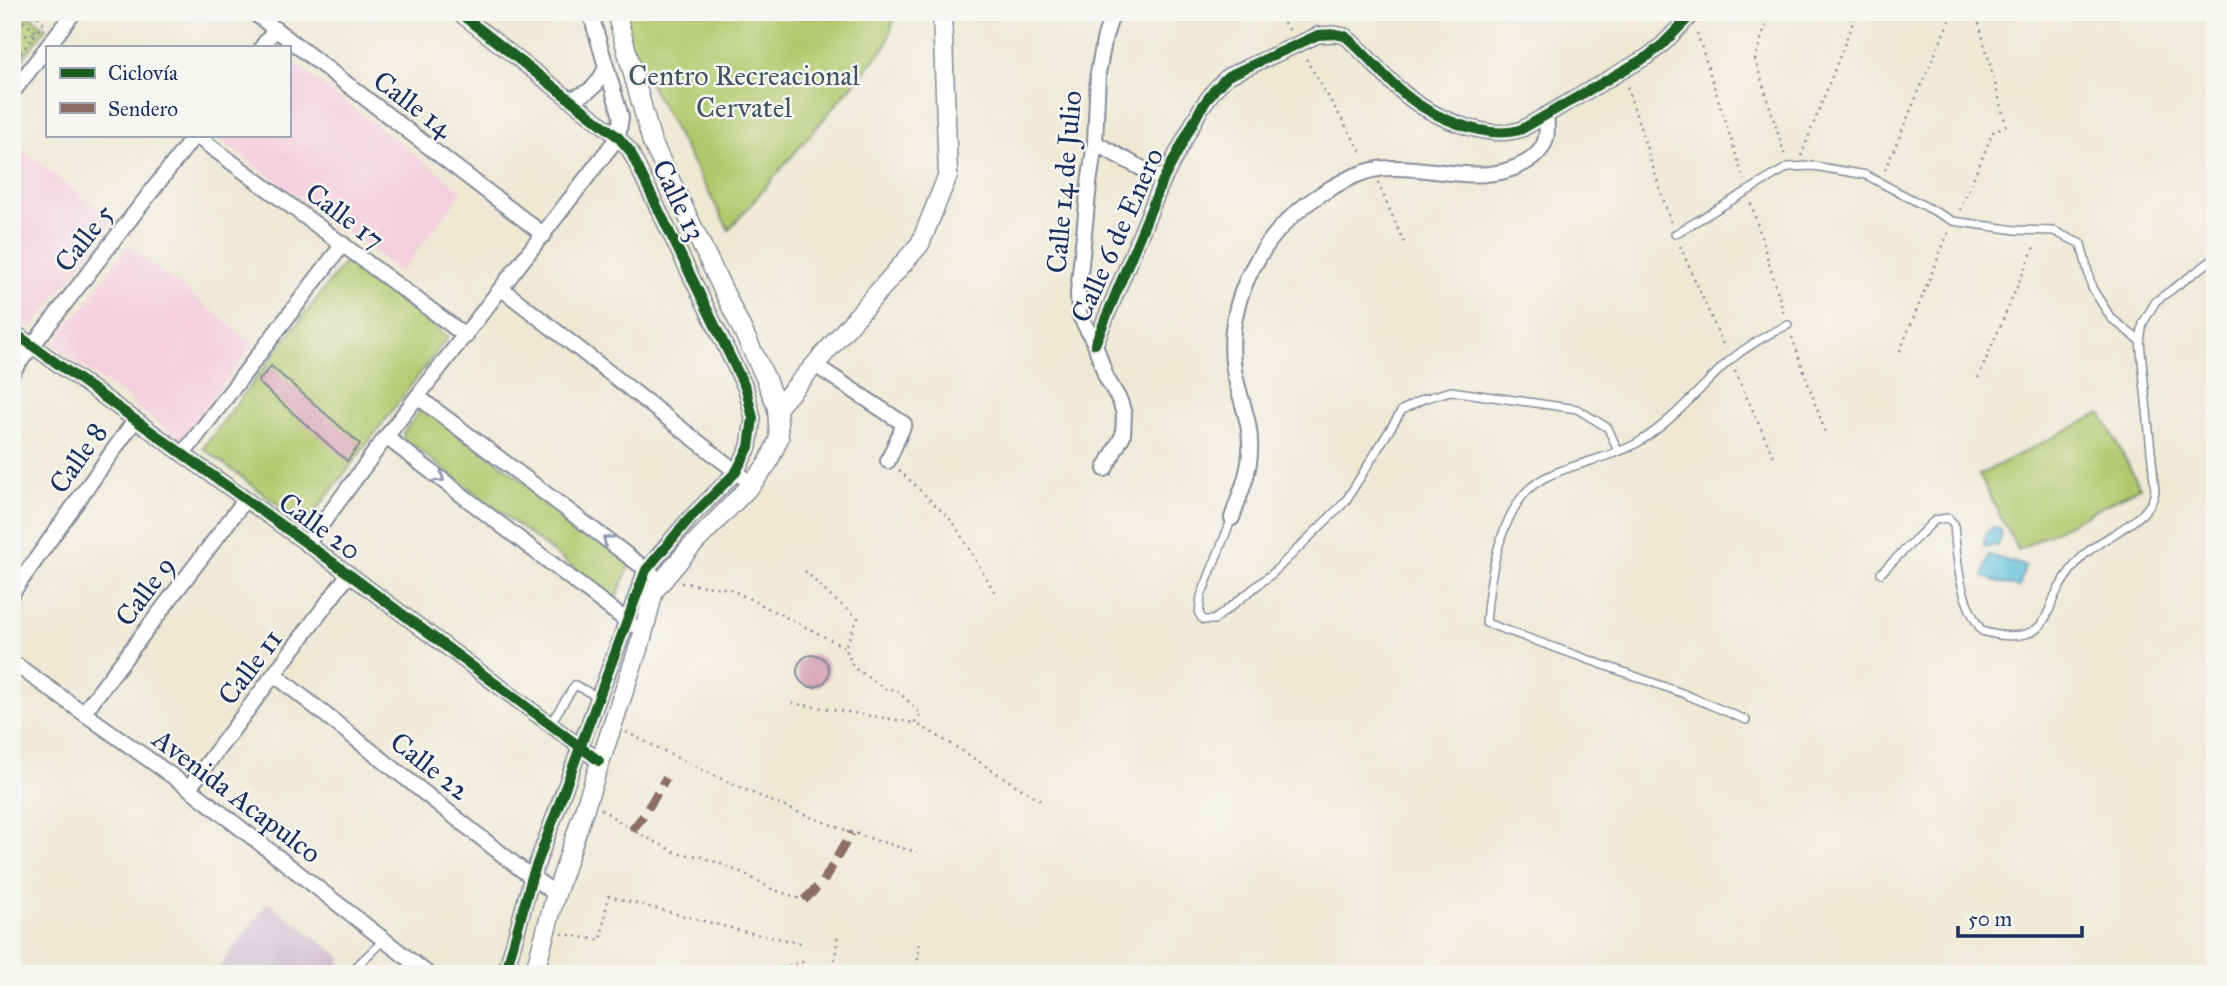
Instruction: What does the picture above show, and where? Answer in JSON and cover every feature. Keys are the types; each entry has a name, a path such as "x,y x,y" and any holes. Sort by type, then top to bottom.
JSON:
{"street":[{"path":"47,46 74,12"},
{"name":"Calle 14","path":"253,12 544,235"},
{"name":"Calle 13","path":"458,12 618,136 630,151 746,389 754,418 749,447 736,472"},
{"path":"307,544 618,136 621,117 590,12"},
{"path":"534,974 556,894 643,634 654,591 752,484 768,463 779,438 777,408 759,365 652,142 616,12"},
{"path":"777,408 920,244 948,175 942,12"},
{"name":"Calle 14 de Julio","path":"1105,468 1120,443 1125,421 1095,344 1079,314 1078,294 1095,143 1101,53 1113,12"},
{"name":"Calle 6 de Enero","path":"1095,344 1163,180 1201,108 1221,82 1238,71 1318,35 1345,36 1402,92 1437,114 1469,128 1497,133 1514,132 1622,73 1663,44 1693,14"},
{"path":"263,46 275,29"},
{"path":"12,93 46,48"},
{"path":"570,99 590,92 600,83 606,67"},
{"path":"1232,518 1246,480 1250,451 1248,421 1236,381 1234,327 1244,288 1268,243 1291,218 1321,195 1372,170 1400,168 1447,174 1487,174 1511,169 1530,160 1542,150 1549,133 1546,115"},
{"name":"Calle 5","path":"12,372 194,136"},
{"name":"Calle 17","path":"196,136 466,336"},
{"path":"1095,143 1163,180"},
{"path":"183,454 343,244"},
{"path":"502,289 752,484"},
{"name":"Calle 20","path":"12,331 349,574 599,761"},
{"path":"815,365 904,424 888,461"},
{"path":"418,397 662,580"},
{"name":"Calle 8","path":"12,593 135,420"},
{"path":"386,437 643,634"},
{"path":"505,974 532,877 582,748 598,697 646,569 689,519 736,472"},
{"name":"Calle 9","path":"84,712 245,500"},
{"name":"Calle 11","path":"189,788 349,574"},
{"name":"Avenida Acapulco","path":"12,662 189,788 428,974"},
{"name":"Calle 22","path":"275,675 556,894"}],"lane":[{"path":"1675,234 1793,167 1814,166 1866,175 1952,221 2016,230 2054,231 2081,244 2092,288 2112,318 2140,341"},
{"path":"1881,573 1935,520 1948,518 1954,524 1958,568 1967,606 1982,631 1994,635 2021,635 2039,627 2073,566 2100,541 2143,514 2154,497 2140,341 2143,323 2156,300 2215,258"},
{"path":"1745,720 1682,692 1486,623 1489,583 1505,527 1525,493 1544,477 1637,443 1670,418 1730,361 1761,337 1788,325"},
{"path":"1232,518 1201,596 1199,614 1203,621 1214,620 1273,573 1345,502 1402,410 1423,398 1451,391 1577,409 1608,428 1618,451"},
{"path":"550,724 575,685 598,697"},
{"path":"348,974 384,940"}],"path":[{"path":"32,12 58,32"},
{"path":"1275,12 1290,30 1372,170 1404,242"},
{"path":"1770,12 1755,59 1793,167"},
{"path":"1793,167 1857,12"},
{"path":"1880,182 1953,12"},
{"path":"1900,351 1952,221 1965,202 1993,132 2006,125 1976,12"},
{"path":"12,13 37,32"},
{"path":"1693,14 1788,325 1825,432"},
{"path":"12,64 44,22"},
{"path":"12,40 37,32"},
{"path":"1622,73 1675,234 1775,460"},
{"path":"1978,379 2042,231"},
{"path":"888,461 953,522 997,596"},
{"path":"804,571 858,618 845,647"},
{"path":"662,580 730,589 845,647 853,667 887,690 896,689 921,714 915,723"},
{"path":"792,703 915,723 963,749 992,772 1042,801"},
{"path":"611,725 736,788 839,829 917,852"},
{"path":"586,799 632,830 678,854 700,856 743,873 772,889 804,900"},
{"path":"545,931 601,940 608,896 746,932 802,943"},
{"path":"833,974 838,934"},
{"path":"917,974 919,944"},
{"path":"761,974 805,961"}],"shaded area":[{"path":"290,61 463,191 401,272 215,136 290,136"},
{"path":"12,142 114,221 32,328 12,314"},
{"path":"128,245 254,344 179,439 133,405 123,393 120,394 53,345 78,312 82,311"},
{"path":"268,902 342,958 337,972 339,974 214,974"}],"green space":[{"path":"12,12 25,12 46,28 12,73"},
{"name":"Centro Recreacional Cervatel","path":"611,12 896,12 886,46 729,230"},
{"path":"347,259 448,337 305,525 203,448"},
{"path":"424,406 631,562 617,596 612,597 403,438 403,433"},
{"path":"2101,413 2140,487 2018,550 1979,475"}],"water":[{"path":"1993,527 1999,528 2002,534 1998,546 1987,547 1983,545 1988,531"},
{"path":"1989,555 2025,566 2019,588 1983,577"}],"building":[{"path":"271,366 360,444 347,461 258,382"},
{"path":"813,655 824,660 829,671 824,682 813,687 802,682 797,671 802,660"}],"marked path":[{"path":"632,830 666,778"},
{"path":"804,900 823,882 851,833"}],"cycle path":[{"path":"458,12 618,137 630,151 746,389 753,418 749,447 736,472 689,519 646,570 532,877 505,974"},
{"path":"1095,344 1163,180 1201,108 1228,76 1318,35 1335,34 1345,36 1400,90 1425,108 1441,117 1475,129 1508,132 1522,129 1648,56 1694,12"},
{"path":"12,331 349,574 599,761"}]}
